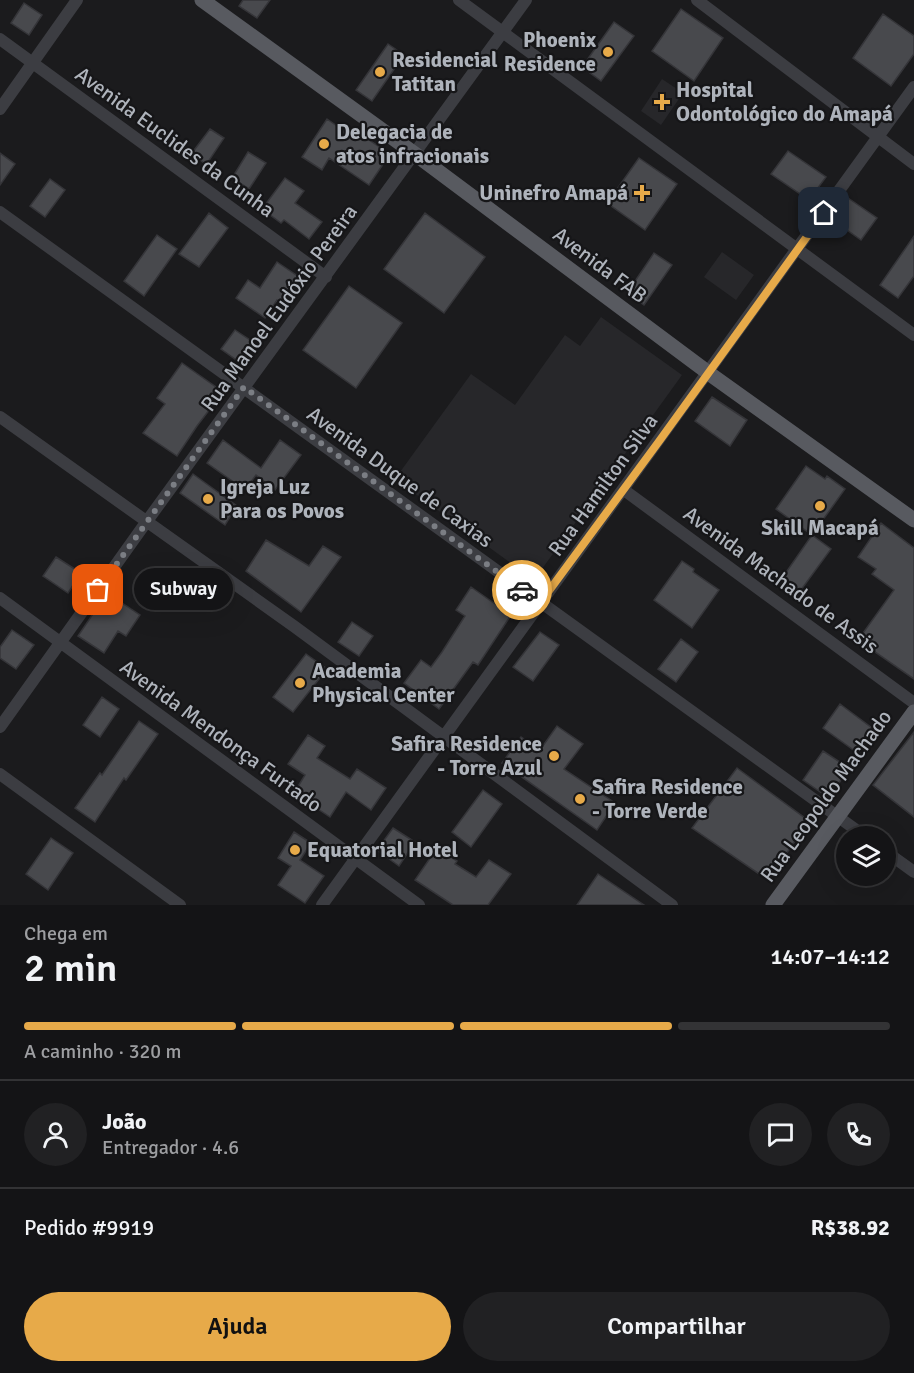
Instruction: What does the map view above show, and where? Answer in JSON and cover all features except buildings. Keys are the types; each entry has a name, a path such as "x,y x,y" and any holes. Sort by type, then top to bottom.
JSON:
{"main road":[{"name":"Avenida FAB","path":"202,0 415,154 709,373 914,520"},
{"name":"Rua Leopoldo Machado","path":"773,905 914,712"}],"street":[{"path":"0,109 77,0"},
{"path":"459,0 914,335"},
{"name":"Rua Manoel Eudóxio Pereira","path":"0,727 526,0"},
{"path":"697,0 914,164"},
{"name":"Avenida Euclides da Cunha","path":"0,39 326,277"},
{"name":"Rua Hamilton Silva","path":"322,905 914,87"},
{"name":"Avenida Duque de Caxias","path":"0,212 850,826"},
{"path":"0,417 147,521 672,905"},
{"name":"Avenida Machado de Assis","path":"624,489 914,703"},
{"name":"Avenida Mendonça Furtado","path":"0,598 419,905"},
{"path":"0,774 180,905"},
{"path":"896,859 914,872"}],"shaded area":[{"name":"Hospital Odontológico do Amapá","path":"662,79 683,93 661,125 641,111"},
{"path":"722,252 754,275 736,300 704,277"},
{"path":"601,317 682,375 534,580 395,479 471,374 515,405 565,335 580,346"}],"way so far":[{"path":"98,590 244,387 522,590"}],"place":[{"name":"Phoenix Residence","path":"608,52"},
{"name":"Residencial Tatitan","path":"380,72"},
{"name":"Hospital Odontológico do Amapá","path":"662,102"},
{"name":"Delegacia de atos infracionais","path":"324,144"},
{"name":"Uninefro Amapá","path":"642,193"},
{"name":"Igreja Luz Para os Povos","path":"208,499"},
{"name":"Skill Macapá","path":"820,506"},
{"name":"Subway","path":"98,590"},
{"name":"Academia Physical Center","path":"300,683"},
{"name":"Safira Residence - Torre Azul","path":"554,756"},
{"name":"Safira Residence - Torre Verde","path":"580,799"},
{"name":"Equatorial Hotel","path":"295,850"}],"route":[{"path":"522,590 540,603 824,213"}]}
